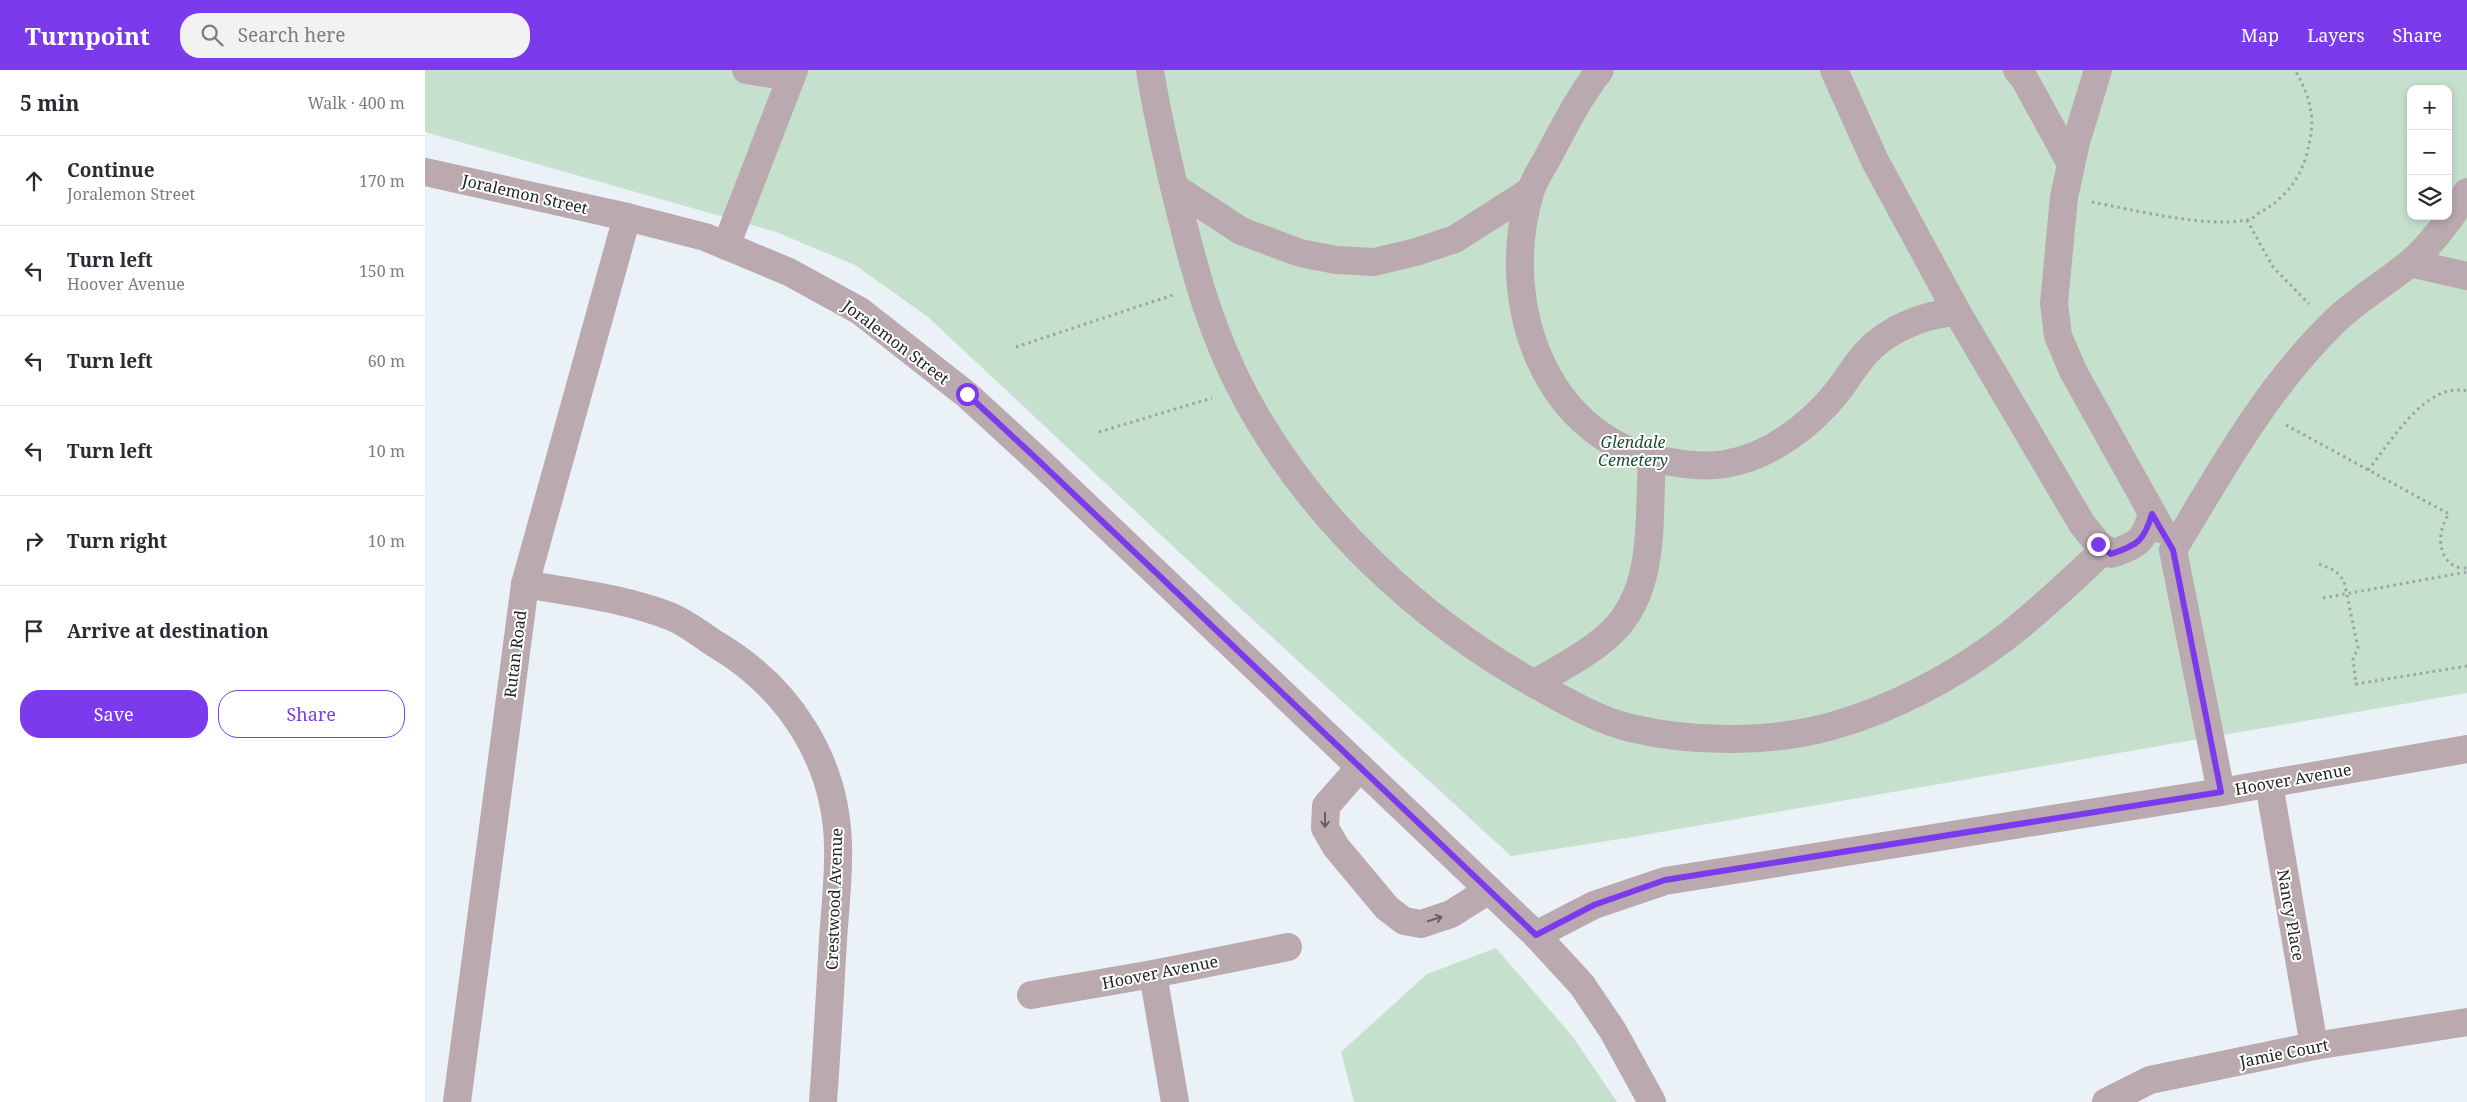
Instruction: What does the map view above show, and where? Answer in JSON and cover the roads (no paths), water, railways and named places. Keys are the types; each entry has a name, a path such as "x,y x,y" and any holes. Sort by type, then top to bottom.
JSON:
{"street":[{"path":"726,246 793,74 746,70"},
{"path":"1150,70 1157,118 1207,310 1242,390 1295,478 1363,553 1417,602 1504,667 1576,707 1629,728 1677,736 1725,739 1768,737 1831,727 1891,705 1947,676 2004,639 2105,549"},
{"path":"1575,70 1577,102"},
{"path":"1600,70 1577,102 1530,192 1522,235 1521,288 1532,341 1545,374 1563,402 1586,424 1621,449 1652,460 1688,465 1724,464 1759,454 1803,427 1838,391 1866,353 1886,336 1920,319 1939,313 1957,312"},
{"path":"1835,70 1875,161 1957,312 2082,524 2111,554 2131,548 2146,534 2152,514"},
{"path":"2017,70 2024,78 2071,164"},
{"path":"2098,70 2075,142 2064,197 2053,303 2058,336 2073,371 2173,550 2221,792"},
{"name":"Joralemon Street","path":"425,172 627,217 705,237 789,272 860,311 967,394 1536,935 1582,986 1613,1031 1652,1102"},
{"path":"1174,187 1241,231 1300,254 1336,260 1374,262 1416,252 1455,239 1530,192"},
{"path":"2173,550 2232,450 2259,410 2330,327 2409,263 2435,238 2467,192"},
{"name":"Rutan Road","path":"457,1102 525,584 627,217"},
{"path":"2409,263 2467,276"},
{"path":"1534,684 1579,656 1613,631 1634,604 1645,571 1652,460"},
{"name":"Crestwood Avenue","path":"525,584 617,600 673,618 732,654 757,673 775,690 805,729 825,773 835,813 838,845 823,1102"},
{"name":"Hoover Avenue","path":"1536,935 1594,905 1665,880 2221,792 2467,749"},
{"path":"1360,767 1326,806 1325,828 1336,847 1387,908 1404,922 1421,924 1451,914 1489,890"},
{"name":"Nancy Place","path":"2269,784 2314,1046"},
{"name":"Hoover Avenue","path":"1031,995 1153,974 1289,947"},
{"path":"1153,974 1175,1102"},
{"name":"Jamie Court","path":"2107,1102 2150,1080 2314,1046 2467,1022"}],"park label":[{"name":"Glendale Cemetery","path":"1633,451"}]}
